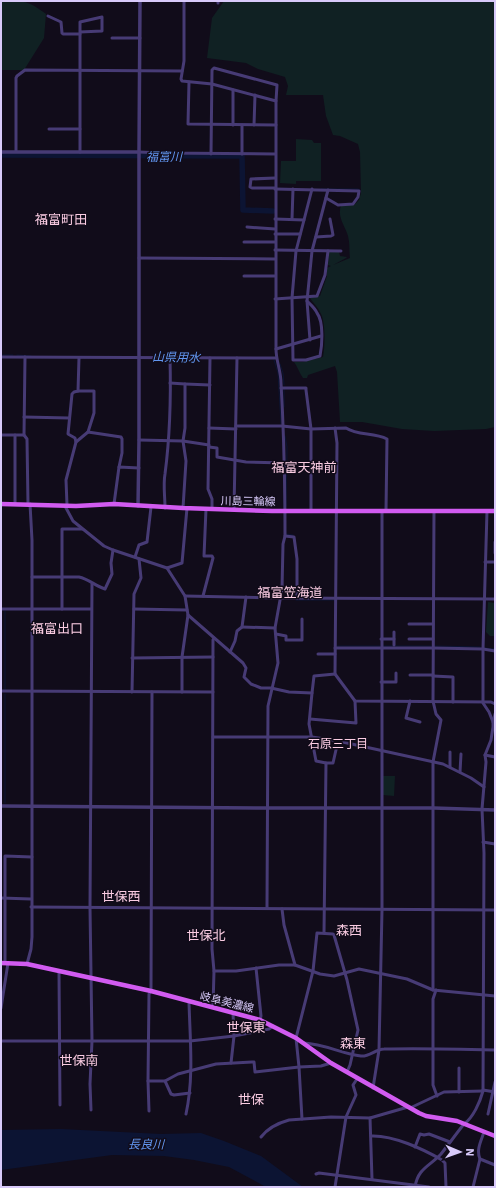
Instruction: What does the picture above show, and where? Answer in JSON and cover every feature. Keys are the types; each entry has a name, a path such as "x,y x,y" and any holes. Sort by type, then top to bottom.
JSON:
{"main road":[{"name":"川島三輪線","path":"1,504 114,504 165,508 311,511 495,511"},
{"name":"岐阜美濃線","path":"5,963 27,964 151,991 260,1020 296,1038 331,1063 409,1108 426,1116 464,1124 495,1136"}],"street":[{"path":"138,506 140,1"},
{"path":"184,1 184,61 182,81 212,84 276,101"},
{"path":"48,16 61,22 63,34 80,33 102,32 102,17 80,22 80,33 80,152"},
{"path":"112,38 140,38"},
{"path":"211,154 212,70 214,68 277,85 275,178 276,358 281,376 285,536 281,598 275,628 278,662 268,706 267,908"},
{"path":"16,152 17,76 26,70 182,71"},
{"path":"189,82 188,124 276,125"},
{"path":"233,90 233,125"},
{"path":"254,125 255,95"},
{"path":"242,125 242,154"},
{"path":"49,129 80,129"},
{"path":"1,152 80,152 139,155 276,154"},
{"path":"275,178 251,179 250,187 358,190 358,197 353,204 338,205 326,198"},
{"path":"292,219 293,189"},
{"path":"307,299 318,313 322,344 320,356 306,360 293,360 292,298 296,251 312,189"},
{"path":"310,340 307,299 312,251 328,190"},
{"path":"275,219 304,220"},
{"path":"316,237 333,235 330,219"},
{"path":"247,227 275,229"},
{"path":"275,234 300,234"},
{"path":"244,242 275,242"},
{"path":"275,250 341,251"},
{"path":"275,299 307,299 317,296 325,275 328,251"},
{"path":"139,258 275,259"},
{"path":"244,276 275,276"},
{"path":"276,349 321,336"},
{"path":"1,357 276,358"},
{"path":"25,357 24,435 27,439 29,504 32,540 31,949 27,964"},
{"path":"78,390 79,358"},
{"path":"165,508 170,358"},
{"path":"210,358 208,489 212,499 212,509"},
{"path":"234,509 237,358"},
{"path":"170,383 210,384"},
{"path":"76,442 74,438 68,434 72,394 78,390 94,391 94,413 88,432 76,442 66,480 66,505 73,521 104,546 113,550 167,568 182,563 186,461 184,441 185,384"},
{"path":"281,388 306,388 311,429 311,511"},
{"path":"24,417 69,418"},
{"path":"210,428 282,426 311,429 346,428 350,431 378,435 387,439 381,599 382,910 379,1050 373,1088"},
{"path":"310,719 356,722 355,701 335,674 337,442 335,428"},
{"path":"88,432 121,437 122,439 122,453 114,504"},
{"path":"1,435 24,435"},
{"path":"15,435 15,504"},
{"path":"139,440 184,441 217,448 217,457 246,462 284,462"},
{"path":"119,467 139,468"},
{"path":"132,692 134,594 140,584 141,578 137,558 139,545 146,542 151,507"},
{"path":"203,596 213,558 212,556 204,556 206,509"},
{"path":"434,510 433,701 436,714 441,720 433,762 433,1085 437,1096"},
{"path":"487,511 482,649 483,703 493,722"},
{"path":"62,609 62,529 82,529"},
{"path":"285,536 294,537 298,559 297,598"},
{"path":"486,552 495,553 495,542"},
{"path":"32,577 84,578 92,584 105,589 112,574 111,563 113,550"},
{"path":"485,562 495,562"},
{"path":"167,568 185,596 188,615 182,657 182,692"},
{"path":"91,1110 90,1084 92,1041 90,807 92,584"},
{"path":"185,596 495,599"},
{"path":"242,627 246,597"},
{"path":"1,609 91,609"},
{"path":"134,610 187,610"},
{"path":"188,615 243,662 246,668 244,678 251,684 261,688 272,688 289,692 312,693"},
{"path":"276,634 286,636 286,640 302,640 302,619"},
{"path":"409,624 434,624"},
{"path":"230,652 235,641 237,631 242,627 275,628"},
{"path":"394,632 394,645"},
{"path":"213,1007 214,971 212,950 212,909 214,638"},
{"path":"381,639 394,639"},
{"path":"409,639 433,639"},
{"path":"335,648 381,647 482,649 495,651"},
{"path":"318,654 335,654"},
{"path":"132,658 213,657"},
{"path":"381,682 396,682 396,673"},
{"path":"335,674 314,676 310,719 316,761 333,763 338,741"},
{"path":"410,675 453,677 453,702"},
{"path":"1,691 213,692"},
{"path":"149,1111 148,1081 149,994 151,991 152,692"},
{"path":"355,701 433,701 495,704"},
{"path":"410,701 406,718 420,722"},
{"path":"415,1186 420,1173 440,1155 467,1122 479,1103 483,1091 482,809 485,755 491,740 495,714"},
{"path":"213,737 312,737 338,741 450,767 484,787"},
{"path":"450,752 450,767"},
{"path":"460,772 461,754"},
{"path":"485,755 495,757"},
{"path":"324,933 326,763"},
{"path":"1,806 151,808 434,808 495,810"},
{"path":"483,842 495,844"},
{"path":"1,1008 5,963 5,856 32,857"},
{"path":"1,898 31,899"},
{"path":"31,907 495,910"},
{"path":"282,909 284,925 295,965"},
{"path":"302,1119 296,1038 313,971 317,933 334,935 345,972 358,1030 353,1055 347,1072"},
{"path":"214,971 236,971 279,965 295,965 320,974 334,976 359,969 407,979 434,990 495,996"},
{"path":"256,968 261,1016 260,1020"},
{"path":"59,972 60,1105"},
{"path":"186,1114 190,1093 191,1070 189,1002"},
{"path":"231,1063 234,1036 233,1013"},
{"path":"1,1041 190,1041 234,1036 268,1029 273,1026"},
{"path":"304,1043 323,1045 353,1055 365,1056 379,1050 495,1050"},
{"path":"148,1081 165,1081 178,1074 216,1064 254,1062 255,1072 321,1066 331,1063"},
{"path":"459,1068 459,1092"},
{"path":"335,1187 346,1117 356,1095 354,1085 358,1078"},
{"path":"165,1081 171,1094 190,1093"},
{"path":"488,1114 495,1082"},
{"path":"261,1137 268,1128 282,1122 302,1119 346,1117 370,1118 409,1108 444,1092 494,1092"},
{"path":"370,1118 372,1179"},
{"path":"472,1187 480,1159 478,1154 484,1132"},
{"path":"415,1146 420,1134 430,1134 450,1142"},
{"path":"371,1136 389,1137 415,1146 444,1161 446,1187"},
{"path":"480,1159 495,1165"},
{"path":"316,1174 319,1173 372,1179 429,1187"},
{"path":"397,1182 397,1187"}],"shaded area":[{"path":"1,1 25,2 46,14 44,38 24,70 1,70"},
{"path":"224,1 495,1 495,427 486,429 434,431 402,429 362,422 340,422 337,372 335,366 308,375 307,378 303,378 294,362 302,362 323,357 324,353 325,341 322,316 310,298 320,296 327,276 327,268 331,266 328,265 329,252 339,252 340,256 347,257 333,265 350,258 349,239 341,218 340,210 341,205 354,205 359,200 361,193 360,152 358,144 340,136 333,135 326,116 323,95 286,95 288,86 285,77 258,69 246,63 207,58 212,18"},
{"path":"296,139 312,140 314,143 321,143 321,181 296,181 296,184 280,183 281,161 296,161"},
{"path":"488,602 495,603 495,636 490,636 486,632"},
{"path":"382,776 395,776 394,796 383,795"}],"water":[{"name":"長良川","path":"61,1129 161,1134 201,1133 261,1156 303,1187 266,1187 229,1167 164,1156 112,1155 1,1170 1,1130"}],"waterway":[{"name":"福富川","path":"1,155 242,156 243,210 273,211"},
{"path":"321,189 360,190"},
{"name":"山県用水","path":"1,355 13,355"},
{"name":"山県用水","path":"17,355 31,356"},
{"name":"山県用水","path":"274,360 278,373 281,424"},
{"path":"280,364 283,373 284,385"},
{"path":"284,389 284,407"},
{"name":"山県用水","path":"285,436 287,447 286,506"},
{"name":"山県用水","path":"286,534 293,535"},
{"name":"山県用水","path":"296,600 335,600"},
{"path":"5,611 5,690"},
{"name":"山県用水","path":"337,646 380,646"},
{"name":"山県用水","path":"383,646 431,646"},
{"name":"山県用水","path":"435,646 480,647"},
{"name":"山県用水","path":"484,648 495,649"},
{"path":"5,694 5,803"}],"district":[{"name":"福富町田","path":"61,219"},
{"name":"福富天神前","path":"304,467"},
{"name":"福富笠海道","path":"290,592"},
{"name":"福富出口","path":"57,628"},
{"name":"石原三丁目","path":"338,743"},
{"name":"世保西","path":"121,896"},
{"name":"森西","path":"349,930"},
{"name":"世保北","path":"206,935"},
{"name":"世保東","path":"246,1027"},
{"name":"森東","path":"353,1043"},
{"name":"世保南","path":"79,1060"},
{"name":"世保","path":"251,1099"}]}
